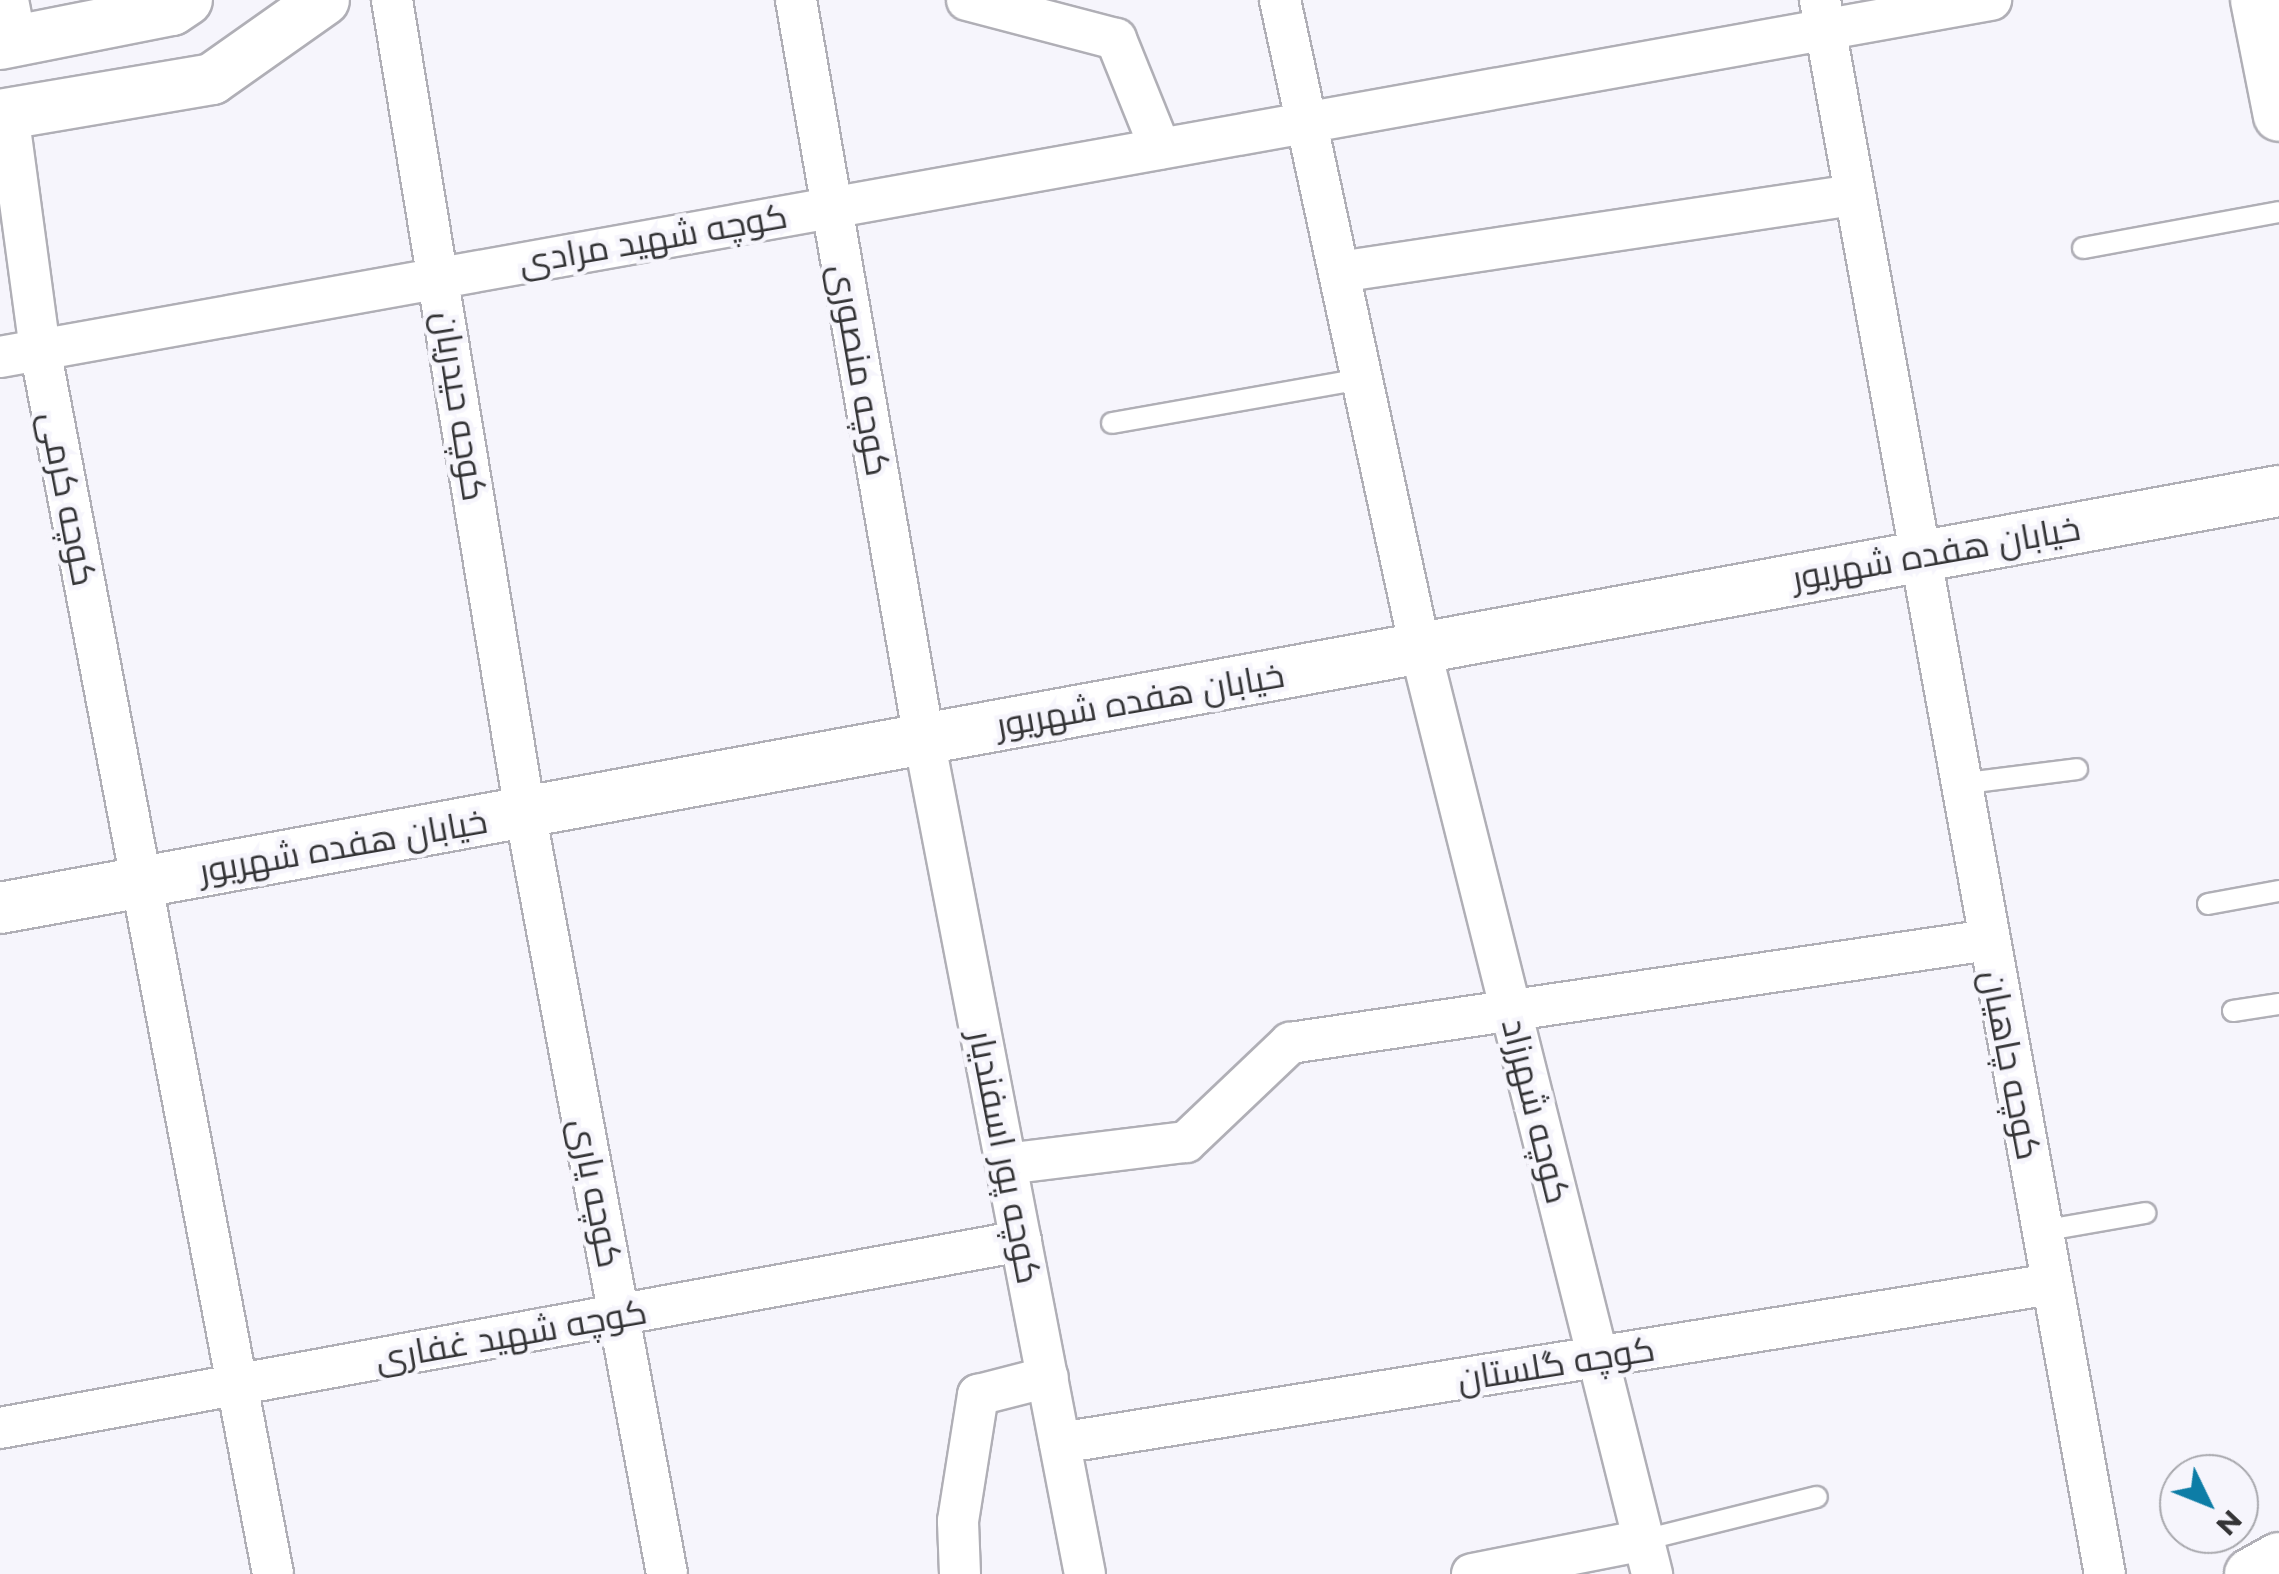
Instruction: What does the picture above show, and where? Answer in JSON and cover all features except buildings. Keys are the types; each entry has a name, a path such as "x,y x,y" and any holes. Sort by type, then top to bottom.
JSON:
{"street":[{"path":"8,28 172,10 187,0"},
{"path":"4,114 212,78 324,0"},
{"name":"کوچه منصوری","path":"796,0 924,739"},
{"path":"967,0 1116,39 1160,148"},
{"name":"کوچه شهرزاد","path":"1280,0 1420,648 1648,1557"},
{"name":"کوچه شهید مرادی","path":"0,356 1306,122 1822,15 1992,0"},
{"name":"کوچه حیدریان","path":"399,1 525,812"},
{"name":"کوچه چاهیان","path":"1822,15 1917,557 2105,1574"},
{"path":"2267,29 2279,116"},
{"name":"کوچه کرمی","path":"4,114 40,349 273,1574"},
{"path":"1338,272 1853,195"},
{"path":"2279,468 2279,476"},
{"name":"خیابان هفده شهریور","path":"0,908 2279,491"},
{"name":"کوچه پور اسفندیار","path":"924,739 1086,1574"},
{"name":"کوچه یاری","path":"525,812 667,1574"},
{"path":"1006,1164 1186,1142 1290,1043 1988,940"},
{"name":"کوچه شهید غفاری","path":"0,1428 1022,1242"},
{"name":"کوچه گلستان","path":"1060,1442 2052,1284"},
{"path":"960,1574 958,1521 978,1394 1048,1377"},
{"path":"1472,1574 1648,1557"},
{"path":"2250,1574 2279,1558"}],"lane":[{"path":"2083,248 2279,212"},
{"path":"1112,423 1362,379"},
{"path":"1959,784 2077,769"},
{"path":"2208,904 2279,891"},
{"path":"2233,1011 2279,1004"},
{"path":"2042,1231 2145,1212"},
{"path":"1648,1557 1817,1498"}]}
